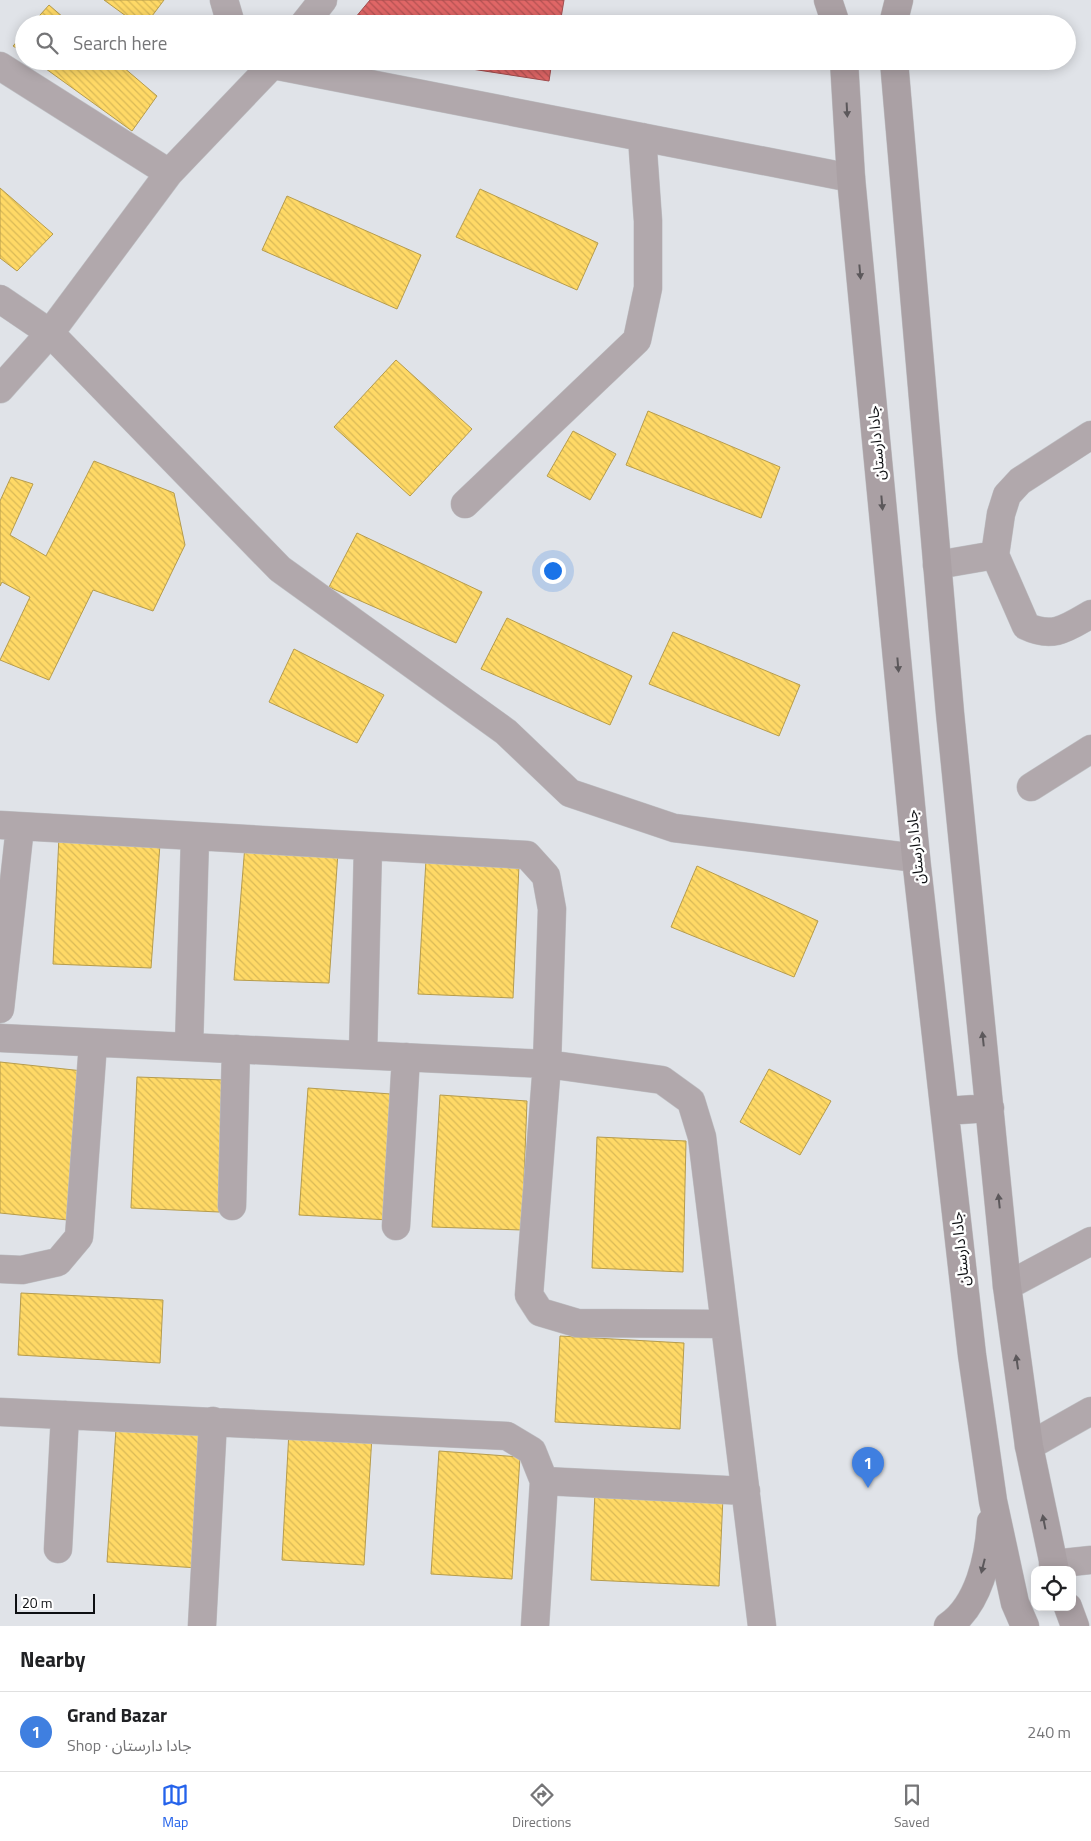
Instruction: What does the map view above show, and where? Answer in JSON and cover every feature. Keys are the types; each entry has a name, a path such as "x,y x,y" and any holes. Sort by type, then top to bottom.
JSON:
{"main road":[{"path":"828,0 833,15"},
{"path":"840,0 841,15"},
{"path":"890,0 891,15"},
{"path":"895,15 899,0"},
{"name":"جادا دارستان","path":"845,70 851,178 916,858 972,1355 993,1500 1015,1603 1025,1626"},
{"path":"895,70 937,565 1007,1286 1029,1446 1054,1566"},
{"path":"945,1111 990,1108"},
{"path":"948,1626 955,1622 972,1600 981,1575 990,1540 993,1500"},
{"path":"1069,1611 1075,1626"}],"street":[{"path":"224,0 228,15"},
{"path":"311,15 323,0"},
{"path":"0,66 169,173"},
{"path":"0,389 50,333 169,173 266,70"},
{"path":"312,70 851,178"},
{"path":"465,504 637,340 648,288 648,221 642,137"},
{"path":"0,298 50,333 280,569 506,732 570,793 674,828 916,858"},
{"path":"1091,435 1020,481 1007,496 996,533 995,555 1026,626 1038,632 1061,631 1091,614"},
{"path":"937,565 995,555"},
{"path":"1031,786 1091,749"},
{"path":"0,1009 10,826 527,855 546,876 552,909 547,1064 528,1295 540,1312 577,1324 725,1324"},
{"path":"189,1047 195,837"},
{"path":"363,1055 368,846"},
{"path":"0,1038 547,1064 662,1080 690,1101 702,1137 762,1626"},
{"path":"0,1269 22,1270 58,1262 80,1237 93,1043"},
{"path":"232,1206 236,1049"},
{"path":"396,1226 406,1058"},
{"path":"1007,1286 1091,1241"},
{"path":"1029,1446 1091,1411"},
{"path":"0,1412 507,1436 532,1451 544,1481 534,1626"},
{"path":"58,1549 65,1415"},
{"path":"202,1626 213,1421"},
{"path":"544,1481 746,1491"},
{"path":"1059,1566 1091,1560"}],"building: Homes":[{"path":"104,0 164,0 153,15 125,15"},
{"path":"49,5 61,15 40,15"},
{"path":"47,70 127,70 157,96 132,131"},
{"path":"0,188 53,234 17,271 0,258"},
{"path":"480,189 598,243 577,290 456,237"},
{"path":"287,196 421,255 397,309 262,250"},
{"path":"396,360 472,429 410,496 334,427"},
{"path":"648,411 780,467 761,518 626,465"},
{"path":"573,431 616,454 590,500 547,476"},
{"path":"94,461 174,493 185,545 153,611 93,590 49,680 0,660 30,597 2,582 0,586 0,501 11,477 33,484 10,535 46,556"},
{"path":"357,533 482,592 456,643 329,587"},
{"path":"507,618 632,676 610,725 481,669"},
{"path":"673,632 800,685 779,736 649,684"},
{"path":"294,649 384,695 357,743 269,702"},
{"path":"59,836 160,844 151,968 53,964"},
{"path":"245,845 338,852 329,983 234,980"},
{"path":"426,860 519,865 513,998 418,994"},
{"path":"697,866 818,921 794,977 671,927"},
{"path":"0,1062 83,1071 68,1220 0,1213"},
{"path":"769,1069 831,1101 800,1155 740,1122"},
{"path":"137,1077 224,1080 219,1212 131,1208"},
{"path":"308,1088 391,1094 389,1220 299,1215"},
{"path":"440,1095 527,1101 522,1230 432,1227"},
{"path":"597,1137 686,1141 683,1272 592,1268"},
{"path":"21,1293 163,1300 160,1363 18,1355"},
{"path":"560,1336 684,1343 680,1429 555,1422"},
{"path":"116,1429 206,1434 198,1568 107,1562"},
{"path":"289,1431 372,1436 364,1565 282,1560"},
{"path":"439,1451 520,1457 512,1579 431,1574"},
{"path":"595,1492 723,1497 719,1586 591,1580"}],"building: Shops":[{"path":"370,0 564,0 562,15 358,15"},
{"path":"478,70 551,70 549,81"}],"place":[{"name":"Grand Bazar","path":"868,1488"}]}
